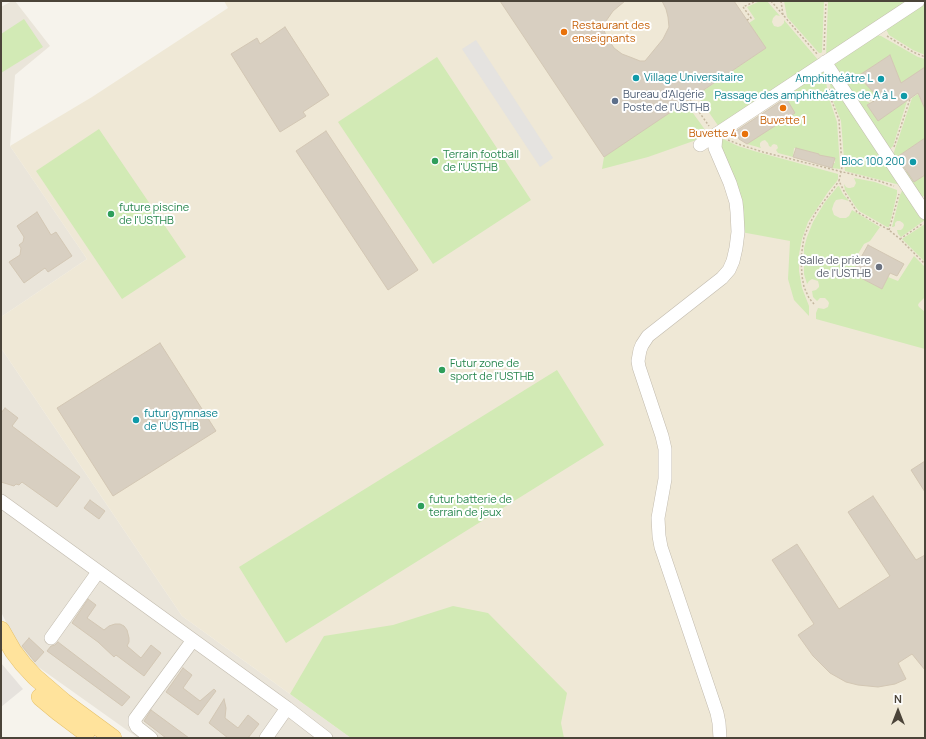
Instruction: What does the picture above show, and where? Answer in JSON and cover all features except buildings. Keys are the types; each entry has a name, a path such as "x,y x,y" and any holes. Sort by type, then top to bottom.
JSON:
{"main road":[{"path":"1,630 13,651 35,677 64,702 113,738"},
{"path":"1,655 26,685 58,712 93,738"}],"lane":[{"path":"700,145 823,57 876,29 918,1"},
{"path":"823,57 887,156 924,209"},
{"path":"716,135 715,148 730,183 736,202 738,232 732,266 726,275 648,336 642,345 638,361 662,436 664,449 664,479 658,518 661,547 717,713 720,738"},
{"path":"1,502 287,708 326,738"},
{"path":"51,638 98,572"},
{"path":"151,738 137,727 135,720 193,640"},
{"path":"266,738 287,708"}],"path":[{"path":"747,20 751,18 743,7 756,1"},
{"path":"771,1 823,57"},
{"path":"781,1 784,16"},
{"path":"823,57 826,1"},
{"path":"876,29 913,52 925,57"},
{"path":"814,304 806,292 802,276 801,258 803,242 809,225 816,212 839,181 842,172 839,120 829,89"},
{"path":"690,99 716,135 741,146 900,188 889,230"},
{"path":"887,156 892,152 910,99"},
{"path":"839,181 845,194 857,212 889,230 925,264"},
{"path":"900,239 924,209"}],"shaded area":[{"path":"15,1 50,46 15,75 10,146 87,259 1,317 1,7"},
{"path":"224,1 925,1 925,738 351,738 182,616 1,348 1,317 87,259 10,146 92,97 228,8"},
{"path":"476,40 553,158 540,167 462,49"},
{"path":"1,348 182,616 351,738 138,738 34,664 19,648 1,612"},
{"path":"1,663 23,689 1,707"}],"green space":[{"path":"760,1 767,1 780,16 776,15 773,18 772,22 774,26 781,26 784,23 784,20 819,61 719,127 697,95 766,48 749,23 755,19 747,7"},
{"path":"784,1 824,1 821,53 819,53 787,17"},
{"path":"828,1 910,1 826,57"},
{"path":"925,3 925,55 913,50 889,35 886,29"},
{"path":"24,19 43,47 1,73 1,34"},
{"path":"876,35 881,36 918,57 925,59 925,67 901,83 890,55 858,76 879,98 876,100 850,92 832,65"},
{"name":"Terrain football de l'USTHB","path":"437,57 531,200 433,264 338,122"},
{"path":"825,70 830,101 837,122 840,169 832,168 833,163 835,163 835,158 828,157 818,159 819,154 794,148 793,157 778,153 776,150 778,148 777,145 774,144 771,147 765,140 760,143 761,148 747,144 794,113 787,100 792,97 789,93"},
{"path":"829,79 900,185 845,171 841,121 833,101"},
{"path":"918,94 925,109 925,138 897,157 904,168 902,169 893,155 912,98"},
{"path":"853,96 871,103 867,105 878,120 907,101 893,146 889,150"},
{"path":"685,102 708,134 702,138 648,157 602,169 604,157"},
{"name":"future piscine de l'USTHB","path":"99,129 186,257 122,299 36,171"},
{"path":"721,138 738,146 754,151 838,174 837,181 808,222 802,239 799,254 799,271 802,288 809,306 809,316 794,300 788,279 790,241 741,232 720,148"},
{"path":"907,171 914,182 925,175 925,195 921,198 904,173"},
{"path":"854,178 875,182 897,190 889,227 859,211 855,206 845,190 844,184 848,188 854,187 856,183"},
{"path":"838,186 849,201 842,199 836,200 832,209 834,215 840,218 846,218 852,210 880,227 870,241 864,244 855,259 859,262 855,270 863,274 861,278 882,289 888,277 898,281 914,256 925,267 925,297 918,305 925,312 925,349 816,319 818,308 824,309 828,307 829,303 825,298 820,298 817,301 813,297 812,291 819,287 818,281 812,279 807,284 804,274 804,248 813,222 825,202"},
{"path":"902,191 905,191 925,220 901,237 897,230 901,230 903,228 903,223 897,221 895,226 892,227"},
{"path":"925,224 925,262 902,239"},
{"name":"futur batterie de terrain de jeux","path":"557,370 604,445 286,643 239,567"},
{"path":"453,606 488,613 567,693 561,723 564,738 351,738 290,694 324,636 393,625"}],"place":[{"name":"Restaurant des enseignants","path":"564,32"},
{"name":"Village Universitaire","path":"636,78"},
{"name":"Amphithéâtre L","path":"881,79"},
{"name":"Passage des amphithéâtres de A à L","path":"904,96"},
{"name":"Bureau d'Algérie Poste de l'USTHB","path":"615,101"},
{"name":"Buvette 1","path":"783,108"},
{"name":"Buvette 4","path":"745,134"},
{"name":"Terrain football de l'USTHB","path":"435,161"},
{"name":"Bloc 100 200","path":"913,162"},
{"name":"future piscine de l'USTHB","path":"111,214"},
{"name":"Salle de prière de l'USTHB","path":"879,267"},
{"name":"Futur zone de sport de l'USTHB","path":"442,370"},
{"name":"futur gymnase de l'USTHB","path":"136,420"},
{"name":"futur batterie de terrain de jeux","path":"421,506"}]}
